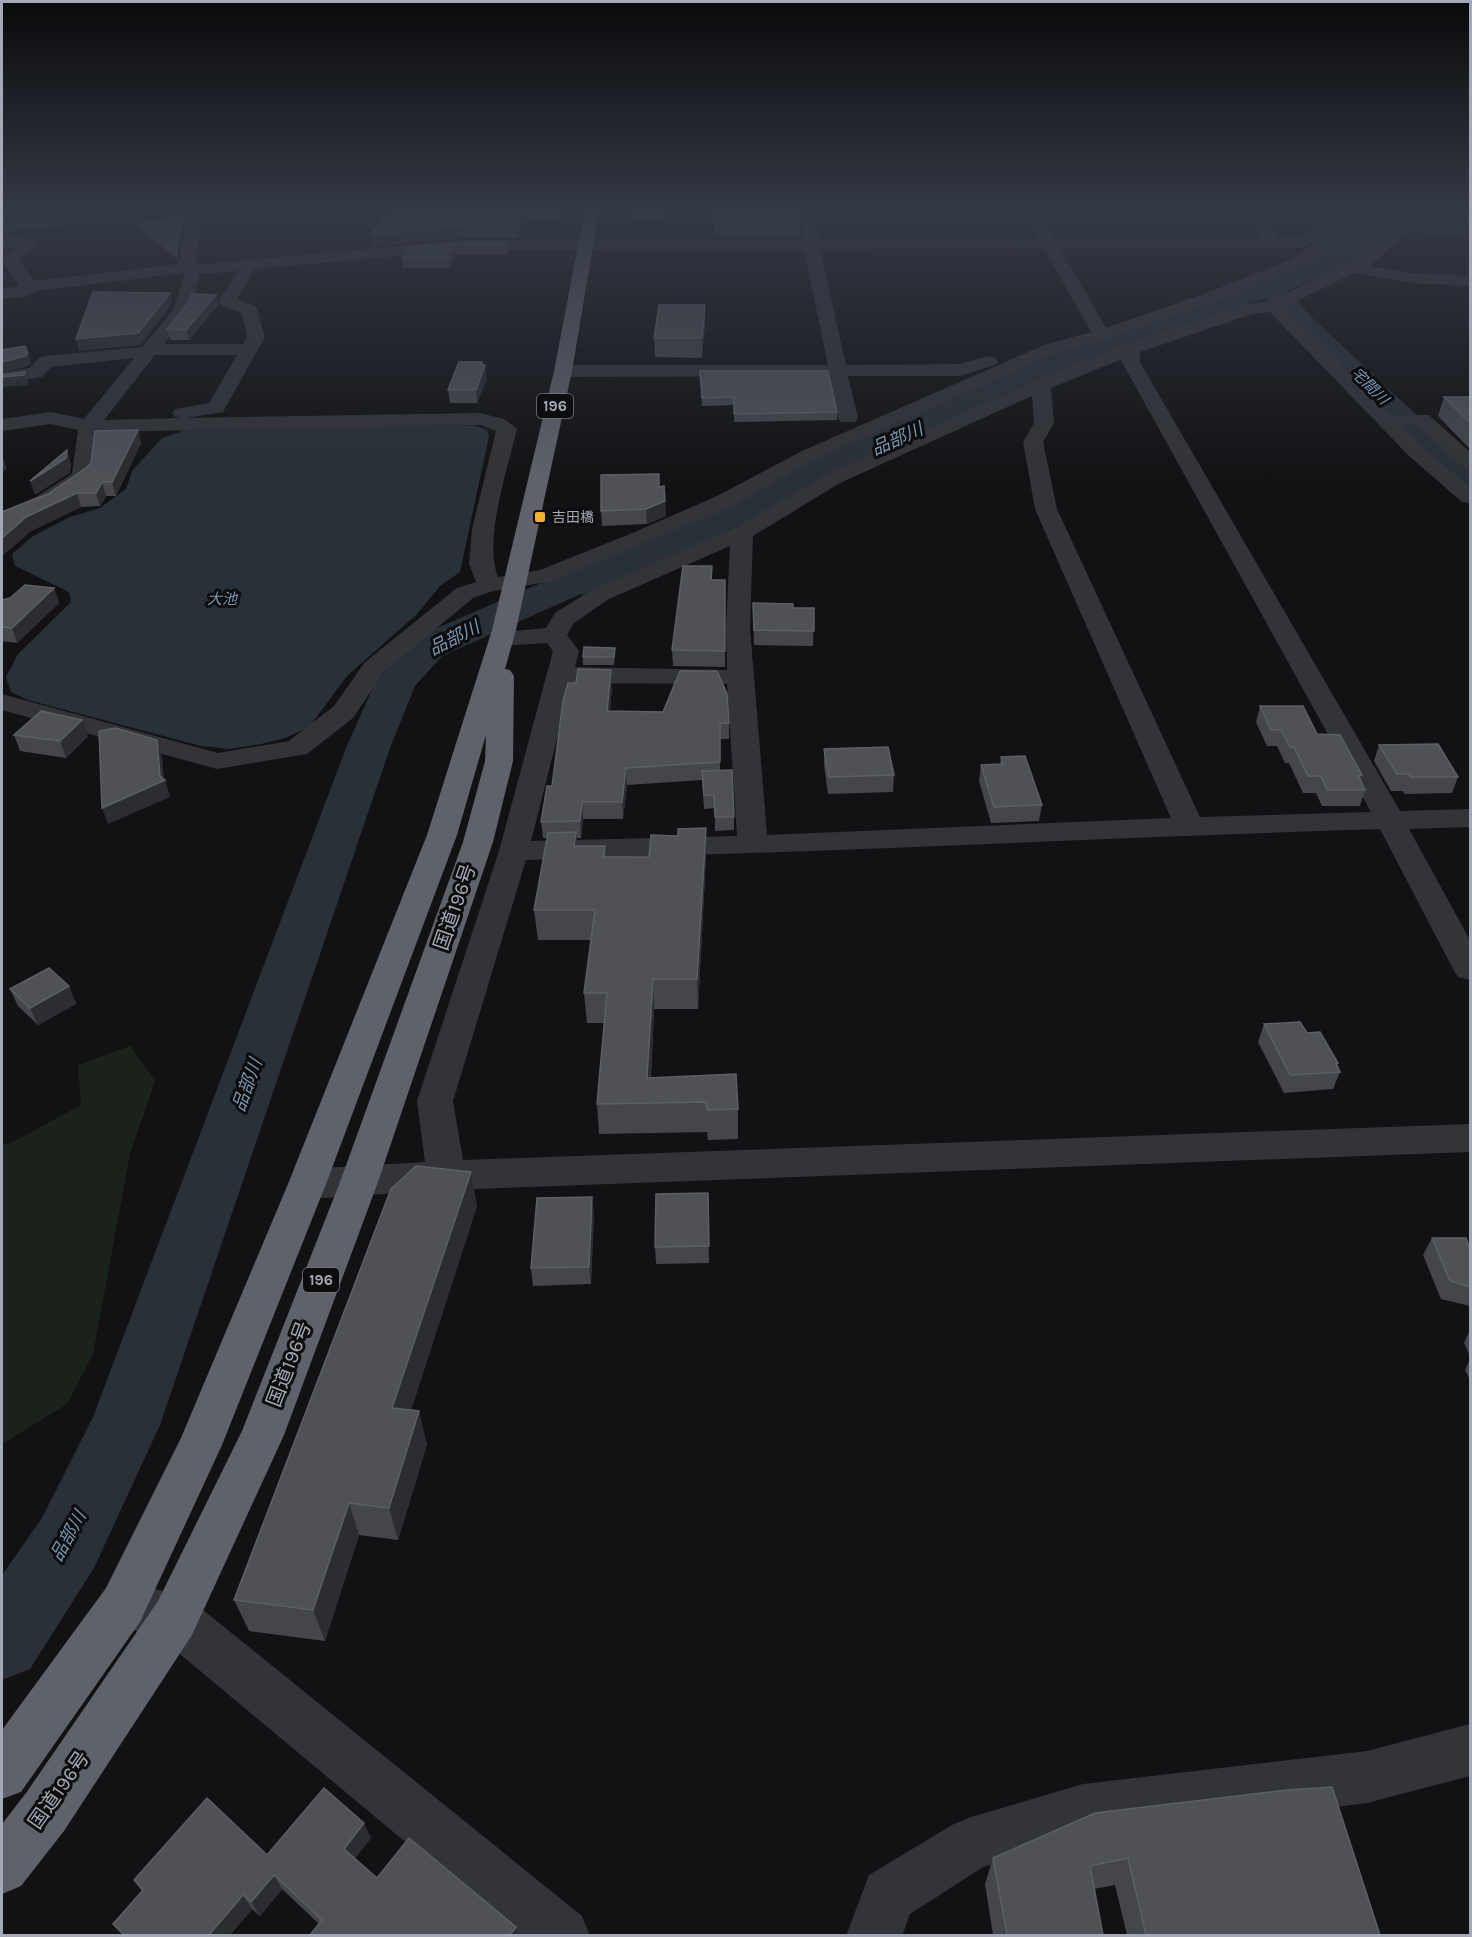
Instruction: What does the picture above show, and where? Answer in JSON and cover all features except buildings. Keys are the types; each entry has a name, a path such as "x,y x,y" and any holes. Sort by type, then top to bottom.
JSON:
{"highway":[{"name":"国道196号","path":"2,1773 123,1605 200,1445 307,1184 442,835 504,608 563,371 575,299"},
{"name":"国道196号","path":"2,1867 45,1812 175,1618 262,1435 358,1182 477,842 499,761 504,608"}],"street":[{"path":"2,518 32,508 57,496 82,476 89,426 181,311 184,299"},
{"path":"135,424 216,408 256,337 250,310 227,301 228,299"},
{"path":"822,299 848,418"},
{"path":"1080,299 1101,335"},
{"path":"504,608 545,576 725,501 809,455 1050,349 1101,335 1205,299"},
{"path":"554,635 564,618 601,594 742,533 833,479 1041,385 1131,349 1249,309 1274,306 1287,299"},
{"path":"1274,306 1416,452 1470,497"},
{"path":"563,371 960,369 1038,348 1050,349"},
{"path":"2,378 35,373 45,362 109,354 250,349"},
{"path":"1131,349 1131,362 1390,820 1470,969"},
{"path":"741,370 742,390"},
{"path":"1041,385 1044,423 1033,442 1046,509 1189,826"},
{"path":"2,425 51,418 89,426 480,419 497,423 507,429 483,529 481,564 504,608"},
{"path":"1386,421 1422,419 1470,463"},
{"path":"742,533 738,627 753,845"},
{"path":"2,702 217,760 297,748 344,712 374,667 465,593 504,608 554,635 566,651 560,675 514,851 435,1101 446,1175"},
{"path":"560,675 740,677"},
{"path":"514,851 753,845 1189,826 1470,818"},
{"path":"307,1184 446,1175 1470,1138"},
{"path":"123,1605 175,1618 562,1935"},
{"path":"874,1935 889,1895 971,1844 1083,1811 1366,1777 1470,1750"}],"shaded area":[{"path":"130,1046 155,1081 130,1154 93,1354 67,1404 2,1444 2,1144 11,1143 81,1105 78,1065"}],"water":[{"path":"1202,299 1262,299 1181,329 790,499 708,541 582,595 573,571 893,420 1070,347"},
{"name":"大池","path":"477,426 487,430 489,436 460,572 440,586 416,615 347,676 309,727 285,738 261,744 230,749 201,746 28,700 11,692 6,677 18,654 71,602 69,592 15,566 12,554 33,536 70,517 100,508 126,489 132,471 162,438 186,430"}],"waterway":[{"name":"宅間川","path":"1280,299 1294,316 1423,438 1470,478"},
{"name":"品部川","path":"2,1641 68,1543 125,1425 368,748 396,683 428,647 642,553"}],"place":[{"name":"吉田橋","path":"540,517"}]}
